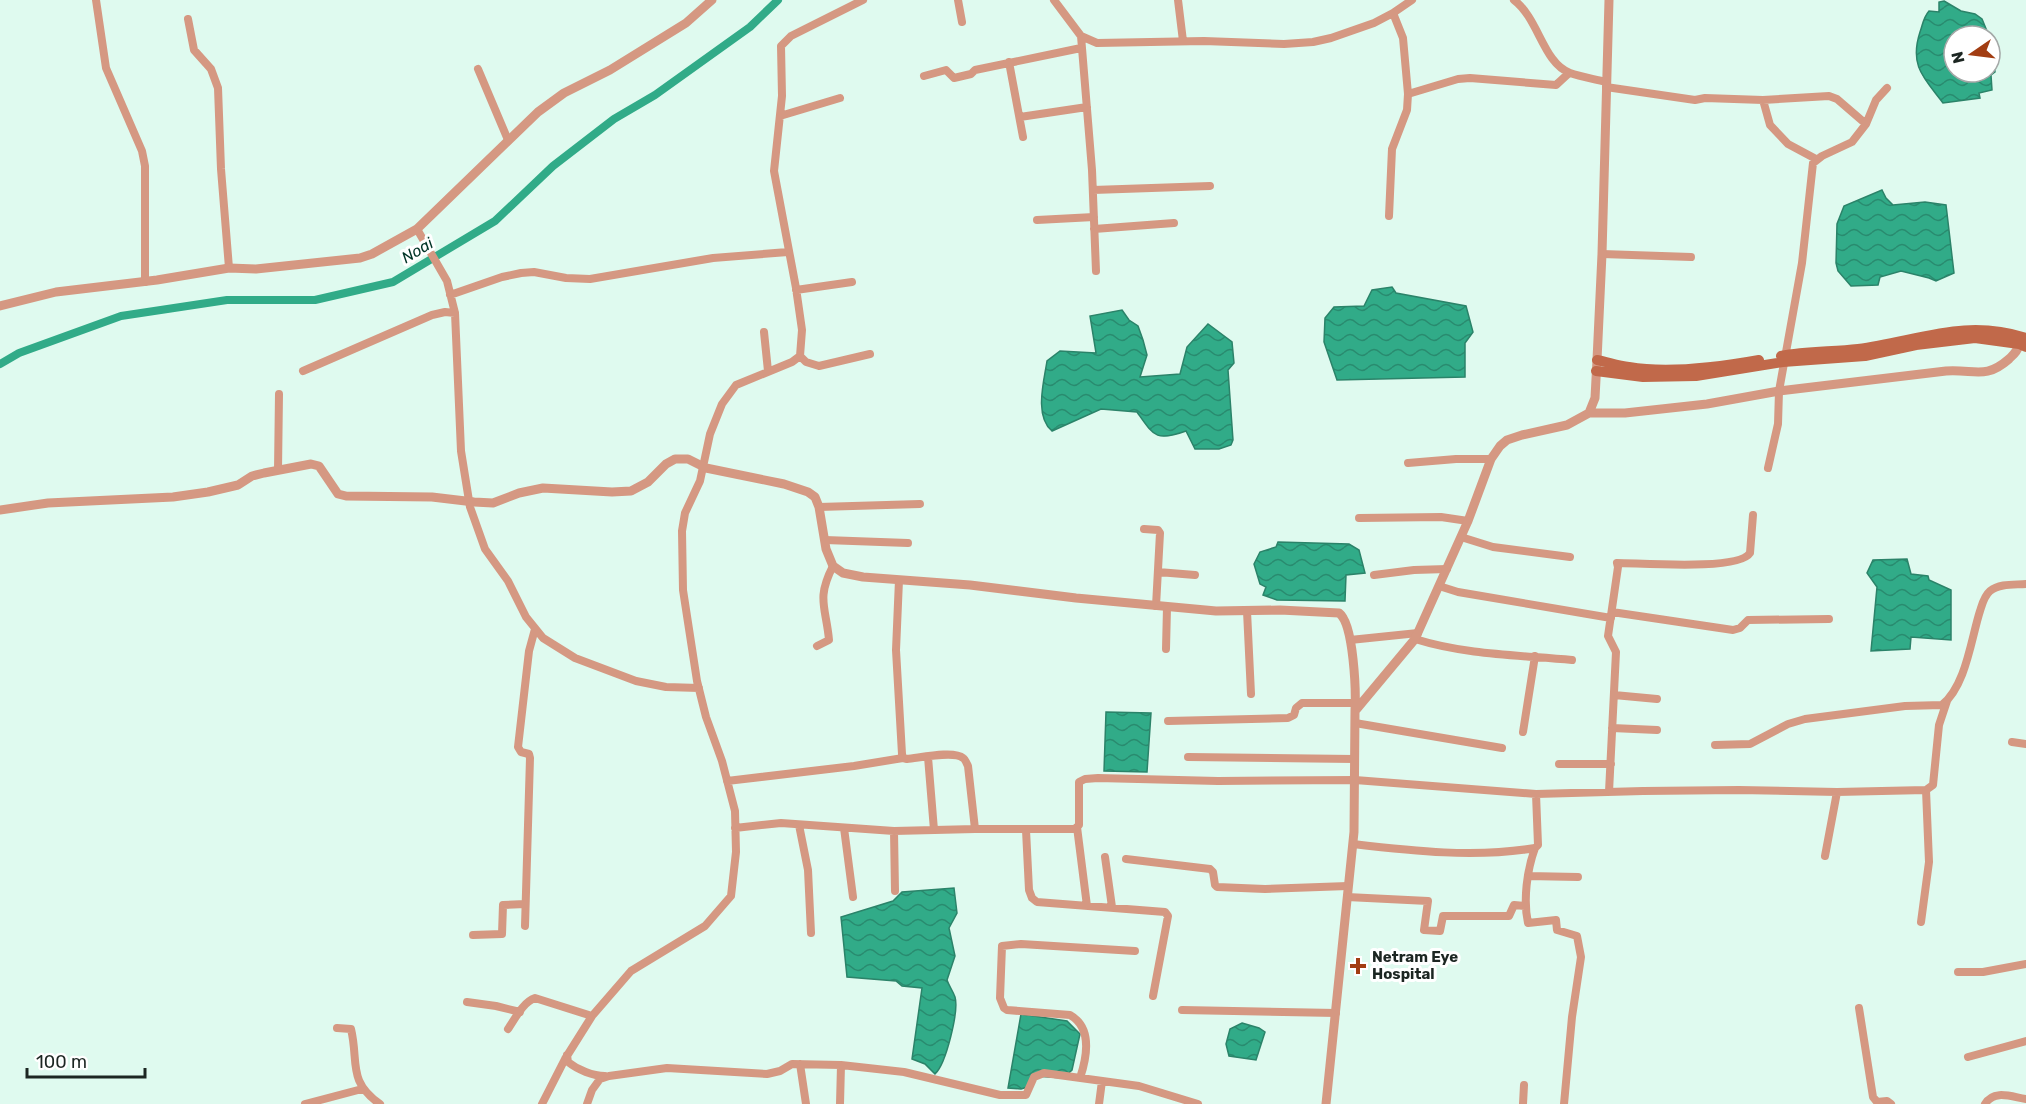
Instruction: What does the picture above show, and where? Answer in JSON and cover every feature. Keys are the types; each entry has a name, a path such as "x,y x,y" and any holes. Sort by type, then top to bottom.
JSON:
{"main road":[{"path":"1596,365 1630,368 1708,368 1860,348 1956,329 2008,332 2024,343"}],"street":[{"path":"96,0 106,68 142,151 145,166 145,282"},
{"path":"0,306 56,291 145,282 230,268 256,269 360,258 372,254 417,229 508,140 555,99 610,70 686,23 712,0"},
{"path":"542,1104 567,1055 592,1016 631,971 705,926 731,896 736,852 735,811 699,688 683,590 682,531 685,513 700,481 710,434 722,404 736,385 792,362 800,356 802,330 774,171 782,96 781,46 790,36 863,0"},
{"path":"958,0 962,22"},
{"path":"1054,0 1081,36 1096,43 1183,41 1284,44 1331,38 1374,23 1394,13 1412,0"},
{"path":"1178,0 1183,41"},
{"path":"1514,0 1534,23 1549,55 1569,73 1606,84 1695,100 1833,97 1866,124"},
{"path":"1589,413 1594,398 1602,254 1609,0"},
{"path":"1389,216 1392,149 1407,110 1408,94 1403,38 1394,13"},
{"path":"188,19 194,50 211,69 218,88 221,169 230,268"},
{"path":"1081,36 1093,190 1096,271"},
{"path":"924,76 946,70 954,78 971,74 975,70 1081,48"},
{"path":"1009,62 1023,137"},
{"path":"478,69 508,140"},
{"path":"1408,94 1458,79 1470,78 1556,85 1569,73"},
{"path":"1768,468 1778,424 1779,391 1802,263 1811,168 1816,159 1852,142 1866,124 1876,100 1887,88"},
{"path":"780,116 840,98"},
{"path":"1763,100 1770,125 1788,144 1816,159"},
{"path":"1020,117 1087,107"},
{"path":"1093,190 1210,186"},
{"path":"1037,220 1094,217"},
{"path":"1094,229 1174,223"},
{"path":"417,229 447,281 455,313 461,451 469,502 485,549 508,581 526,617 543,638 575,658 636,681 666,687 699,688"},
{"path":"450,295 502,277 521,273 534,272 566,278 590,279 713,258 788,252"},
{"path":"1602,254 1691,257"},
{"path":"796,290 852,282"},
{"path":"303,371 432,315 445,312 455,313"},
{"path":"764,332 768,371"},
{"path":"1355,707 1417,636 1468,521 1491,459 1507,440 1567,425 1589,413 1625,413 1707,404 1779,391 1946,371 1968,370 1984,373 1997,369 2024,343"},
{"path":"800,356 806,362 819,366 870,354"},
{"path":"278,470 279,394"},
{"path":"0,510 74,501 172,497 208,492 238,486 252,476 311,464 319,466 338,494 346,496 432,497 469,502 494,502 543,488 631,491 648,482 666,464 675,459 688,459 706,468 784,484 808,492 815,497 833,566 843,573 863,577 970,585 1216,611 1280,610 1339,613 1347,624 1350,640 1355,707 1355,808 1326,1104"},
{"path":"1408,463 1491,459"},
{"path":"819,507 920,504"},
{"path":"1609,792 1616,652 1608,636 1617,563 1713,564 1742,561 1750,554 1753,515"},
{"path":"1359,518 1441,517 1468,521"},
{"path":"1144,529 1158,530 1160,533 1156,606"},
{"path":"1461,537 1493,547 1570,557"},
{"path":"825,540 908,543"},
{"path":"817,646 829,640 822,594 833,566"},
{"path":"1374,575 1446,569"},
{"path":"1158,572 1195,575"},
{"path":"899,580 896,650 903,758"},
{"path":"1087,906 1077,827 1079,783 1085,779 1355,780 1536,794 1739,790 1837,792 1926,790 1933,785 1939,724 1967,659 1987,594 2004,585 2026,584"},
{"path":"1439,586 1458,592 1733,630 1740,628 1748,620 1829,619"},
{"path":"1166,649 1167,607"},
{"path":"1247,611 1251,694"},
{"path":"525,926 530,758 529,754 521,752 518,747 527,669 535,629"},
{"path":"1350,640 1417,636 1437,646 1466,651 1572,660"},
{"path":"1523,732 1535,656"},
{"path":"1614,695 1657,699"},
{"path":"1715,745 1750,744 1796,721 1905,706 1937,706 1947,701"},
{"path":"1168,721 1288,718 1294,715 1296,708 1302,703 1355,707"},
{"path":"1355,723 1502,748"},
{"path":"1612,728 1657,730"},
{"path":"2012,742 2026,744"},
{"path":"727,781 903,758 958,755 964,758 968,766 975,829"},
{"path":"928,757 934,830"},
{"path":"1188,757 1354,759"},
{"path":"1559,764 1611,764"},
{"path":"1921,922 1929,862 1926,790"},
{"path":"1825,856 1837,792"},
{"path":"1536,794 1538,845 1535,848 1528,876 1525,906 1528,922 1556,920 1557,930 1577,936 1581,957 1572,1017 1564,1104"},
{"path":"735,828 770,824 894,831 1026,830 1077,827"},
{"path":"799,825 808,870 811,933"},
{"path":"844,828 853,897"},
{"path":"1026,830 1029,890 1032,898 1037,902 1161,910 1168,916 1153,996"},
{"path":"894,831 896,891"},
{"path":"1353,844 1433,852 1496,852 1535,848"},
{"path":"1105,857 1112,907"},
{"path":"1126,859 1210,868 1217,887 1265,890 1348,886"},
{"path":"1528,876 1578,877"},
{"path":"1347,897 1428,901 1424,930 1440,931 1443,916 1509,916 1514,905 1525,906"},
{"path":"473,936 502,934 504,904 525,904"},
{"path":"1080,1078 1086,1053 1086,1040 1077,1019 1070,1015 1004,1008 1000,998 1002,946 1021,944 1135,951"},
{"path":"1958,972 1983,972 2026,964"},
{"path":"508,1029 528,1002 535,998 592,1016"},
{"path":"466,1002 496,1005 520,1012"},
{"path":"1859,1008 1873,1098 1877,1102 1887,1101 1891,1104"},
{"path":"1182,1010 1336,1013"},
{"path":"337,1028 351,1029 355,1070 362,1089 380,1104"},
{"path":"1968,1057 2026,1041"},
{"path":"567,1055 568,1062 573,1066 597,1076 666,1068 767,1074 780,1071 792,1064 841,1065 904,1072 1000,1095 1026,1095 1034,1077 1044,1073 1151,1089 1196,1104"},
{"path":"800,1064 806,1104"},
{"path":"840,1104 841,1065"},
{"path":"587,1104 592,1090 600,1079 609,1076"},
{"path":"1099,1104 1102,1082"},
{"path":"1523,1104 1524,1085"},
{"path":"305,1104 362,1089"},
{"path":"1985,1104 1993,1096 1999,1095 2026,1099"}],"water":[{"path":"1944,1 1982,19 1984,24 1942,24 1942,84 1992,84 1992,90 1979,93 1980,98 1943,103 1920,71 1916,54 1923,21 1929,11 1939,12 1939,2"},
{"path":"1882,190 1893,205 1925,202 1946,205 1954,273 1936,281 1901,271 1880,277 1878,285 1851,286 1838,271 1836,263 1837,224 1844,206"},
{"path":"1392,287 1396,293 1466,306 1473,332 1465,343 1465,377 1337,380 1324,342 1325,318 1334,307 1364,306 1372,290"},
{"path":"1122,310 1129,320 1138,326 1143,340 1147,355 1140,377 1180,374 1187,347 1208,324 1232,342 1234,363 1228,370 1233,440 1231,445 1219,449 1195,449 1186,431 1168,436 1157,435 1137,412 1101,409 1052,431 1046,425 1042,398 1047,361 1060,351 1096,353 1090,316"},
{"path":"1278,542 1349,544 1359,550 1365,573 1346,575 1345,601 1277,600 1263,595 1266,587 1260,584 1254,564 1260,552 1276,547"},
{"path":"1907,559 1911,574 1928,576 1929,580 1951,590 1951,640 1911,637 1910,649 1871,651 1877,587 1867,573 1873,560"},
{"path":"1106,712 1151,713 1147,772 1104,771"},
{"path":"954,888 957,913 949,928 955,956 947,980 955,997 955,1014 947,1049 935,1074 925,1064 912,1059 922,988 902,986 896,981 847,977 841,917 893,901 902,892"},
{"path":"1021,1014 1067,1021 1080,1034 1072,1070 1063,1078 1036,1076 1031,1086 1021,1089 1008,1088"},
{"path":"1242,1023 1265,1032 1256,1060 1229,1056 1226,1044 1230,1029"}],"waterway":[{"name":"Noai","path":"0,364 19,353 121,316 227,300 315,300 393,282 495,221 553,166 614,119 655,95 750,27 778,0"}],"place":[{"name":"Netram Eye Hospital","path":"1358,966"}]}
